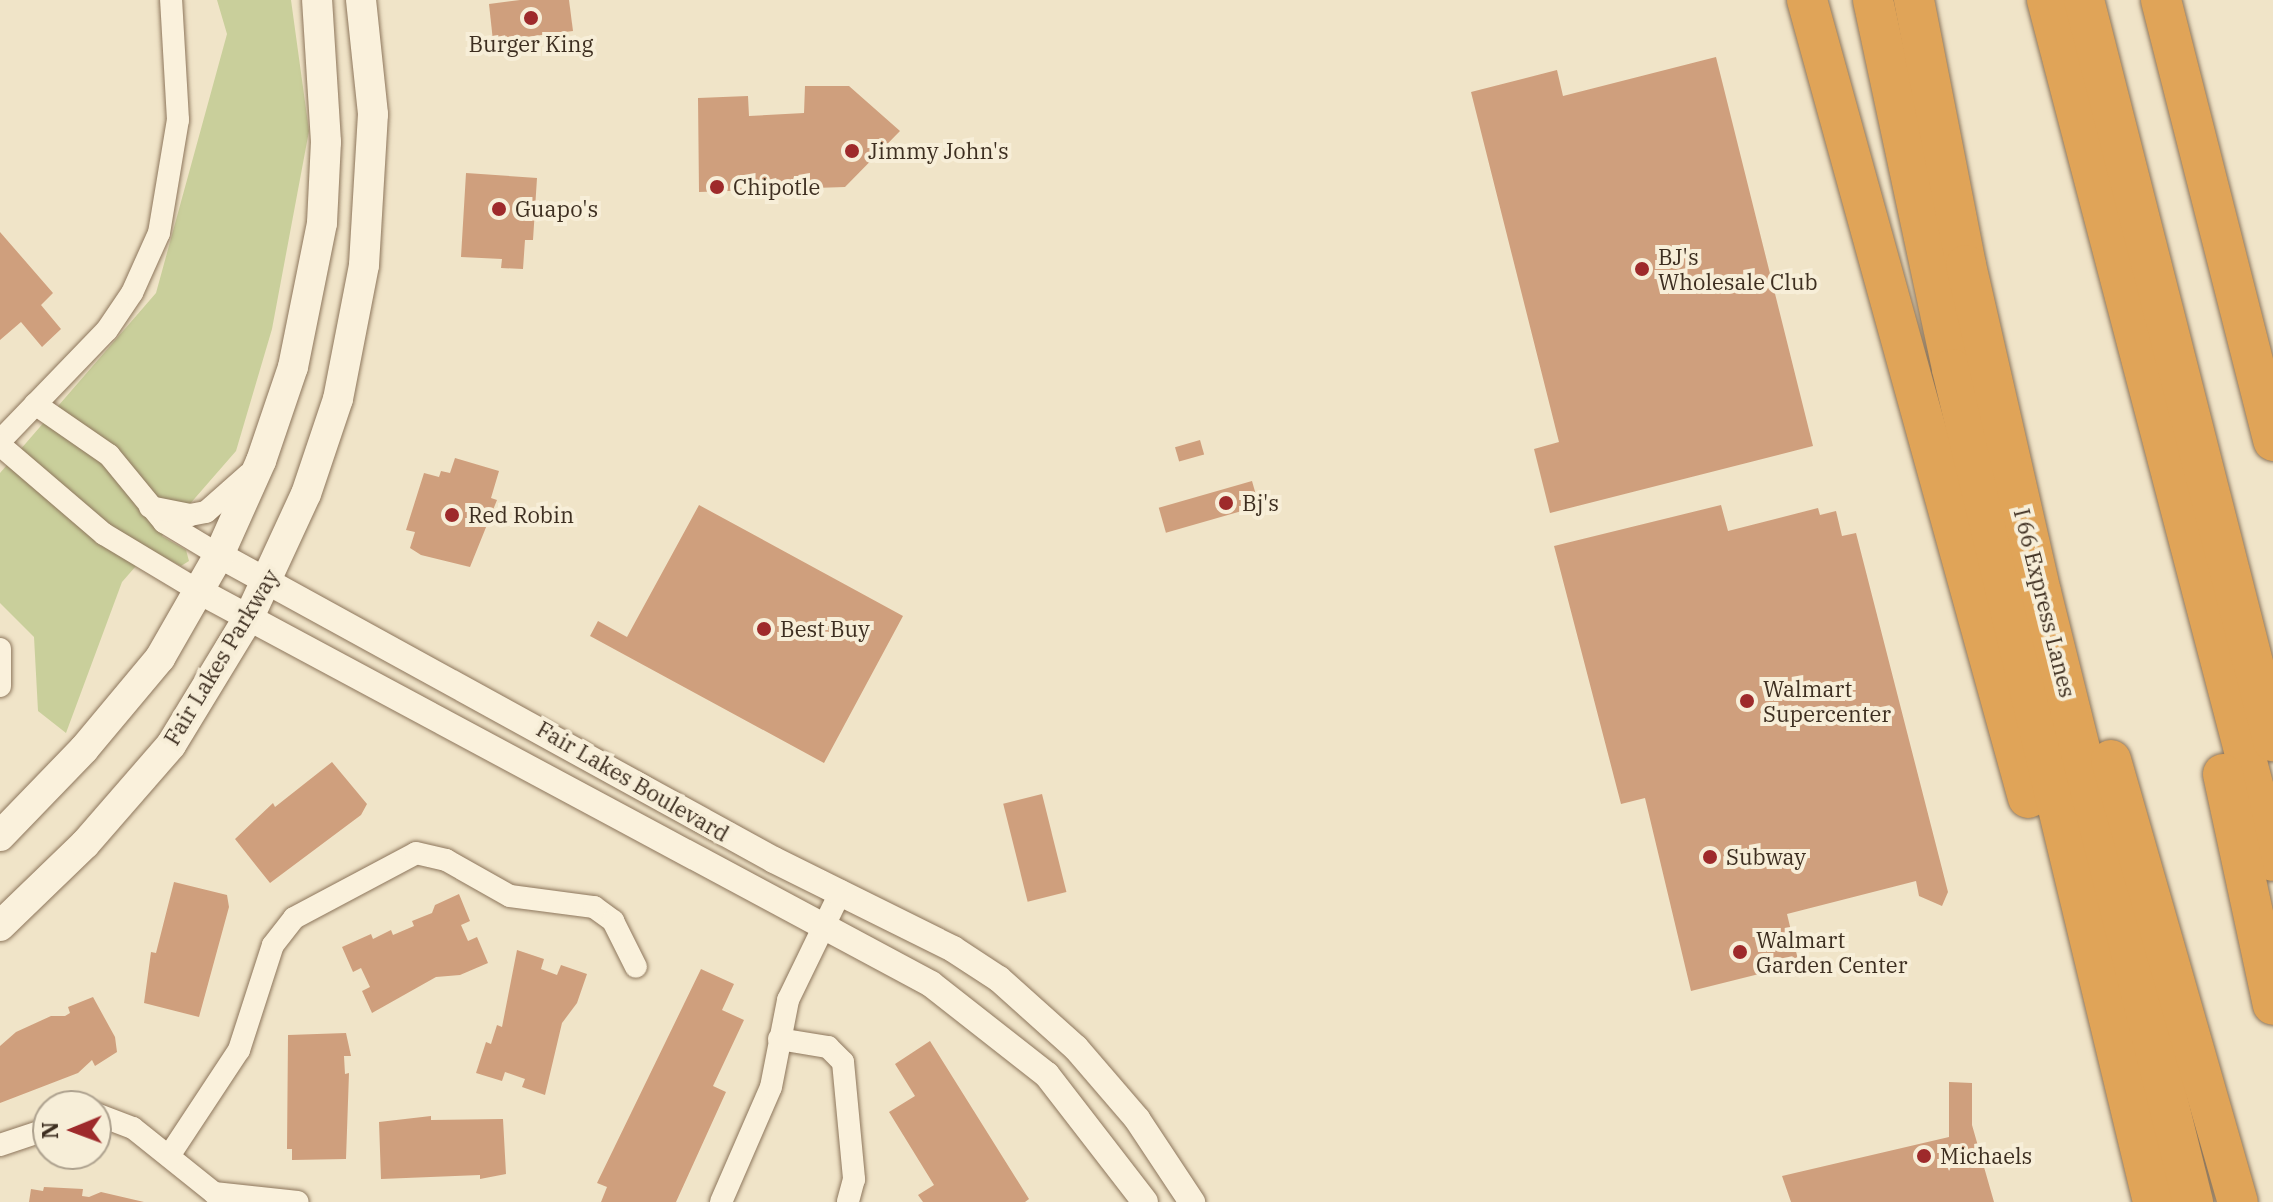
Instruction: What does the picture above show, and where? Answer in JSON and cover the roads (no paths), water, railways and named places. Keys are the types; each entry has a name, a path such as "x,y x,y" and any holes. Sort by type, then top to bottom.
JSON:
{"highway":[{"path":"1807,0 2063,930 2130,1101"},
{"path":"1873,0 1955,384 2153,1202"},
{"name":"I 66 Express Lanes","path":"1914,0 1966,265 2041,592 2193,1202"},
{"path":"2047,0 2273,861"},
{"path":"2084,0 2273,741"},
{"path":"2161,0 2273,441"},
{"path":"1966,265 2014,391 2148,897 2238,1202"},
{"path":"2197,580 2208,702 2273,1005"}],"main road":[{"path":"0,836 84,749 160,658 219,555 261,461 293,367 322,223 326,142 317,0"},
{"name":"Fair Lakes Parkway","path":"0,926 94,834 171,745 267,584 327,435 359,295 373,146 361,0"}],"street":[{"path":"0,443 117,317 159,233 178,120 171,0"},
{"name":"Fair Lakes Boulevard","path":"35,404 109,455 150,507 182,535 267,584 543,729 774,860 953,949 1049,1019 1137,1119 1192,1202"},
{"name":"Fair Lakes Boulevard","path":"0,443 104,534 199,591 250,615 750,890 823,925 931,984 1047,1075 1145,1202"},
{"path":"150,507 190,515 206,512 261,461"},
{"path":"0,649 0,686"},
{"path":"169,1156 239,1050 273,945 294,918 416,853 446,860 510,896 594,907 613,921 636,967"},
{"path":"721,1202 771,1087 788,1000 841,891"},
{"path":"779,1039 828,1047 843,1062 854,1179 848,1202"},
{"path":"112,1120 133,1128 214,1193 298,1202"},
{"path":"0,1145 32,1134"}],"place":[{"name":"Burger King","path":"531,18"},
{"name":"Jimmy John's","path":"852,151"},
{"name":"Chipotle","path":"717,187"},
{"name":"Guapo's","path":"499,209"},
{"name":"BJ's Wholesale Club","path":"1642,269"},
{"name":"Bj's","path":"1226,503"},
{"name":"Red Robin","path":"452,515"},
{"name":"Best Buy","path":"764,629"},
{"name":"Walmart Supercenter","path":"1747,701"},
{"name":"Subway","path":"1710,857"},
{"name":"Walmart Garden Center","path":"1740,952"},
{"name":"Michaels","path":"1924,1156"}]}
